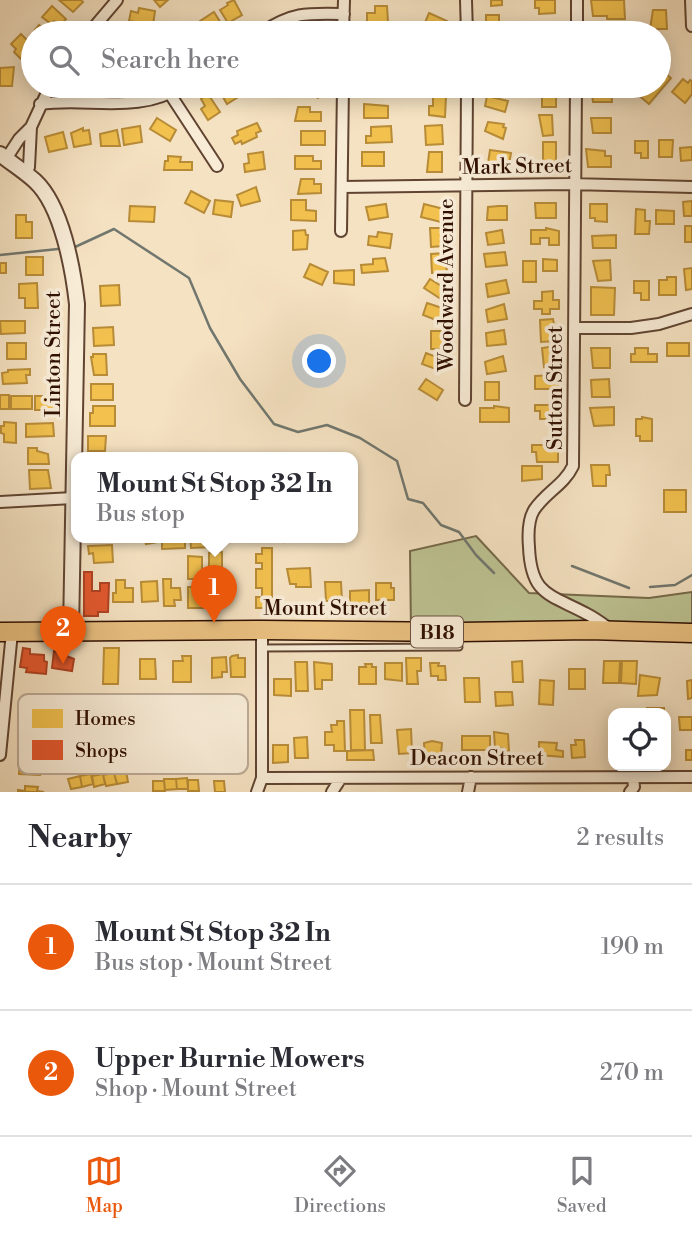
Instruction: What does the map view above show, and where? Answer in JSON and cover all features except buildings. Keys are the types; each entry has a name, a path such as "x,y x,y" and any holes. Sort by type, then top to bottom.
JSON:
{"highway":[{"name":"Mount Street","path":"6,632 71,631 262,639 459,632 612,630 692,633"}],"street":[{"path":"99,21 117,0"},
{"path":"344,0 344,21"},
{"path":"467,0 467,21"},
{"path":"577,0 577,21"},
{"path":"691,0 692,26"},
{"path":"280,21 297,14 344,14"},
{"path":"26,174 29,167 31,127 43,98"},
{"path":"40,104 135,102 152,98"},
{"path":"173,98 217,166"},
{"path":"341,231 343,98"},
{"name":"Woodward Avenue","path":"465,400 467,98"},
{"name":"Sutton Street","path":"576,98 573,466 567,479 532,513 528,533 531,572 540,587 550,597 589,614 612,630"},
{"path":"3,157 31,127"},
{"name":"Linton Street","path":"3,157 43,191 53,210 72,268 77,304 74,452"},
{"name":"Mark Street","path":"342,187 692,187"},
{"path":"575,328 631,328 659,324 692,314"},
{"path":"0,502 71,498"},
{"name":"Linton Street","path":"71,631 72,543"},
{"path":"0,755 6,632"},
{"path":"257,792 262,778 262,639"},
{"path":"468,792 471,777"},
{"name":"Deacon Street","path":"262,778 692,777"},
{"path":"332,792 341,778"},
{"path":"631,792 634,787 633,778"}],"lane":[{"path":"262,639 459,647"}],"green space":[{"path":"476,536 529,593 649,598 692,592 692,633 411,631 410,551"}],"waterway":[{"path":"75,247 114,229 189,278 210,328 240,379 274,424 298,432 327,425 360,438 397,461 408,499 423,503 441,525 459,532 494,573"},
{"path":"0,255 58,249"},
{"path":"572,566 629,588"},
{"path":"650,587 675,585 692,575"}],"place":[{"name":"Mount St Stop 32 In","path":"214,623"},
{"name":"Upper Burnie Mowers","path":"63,664"}]}
